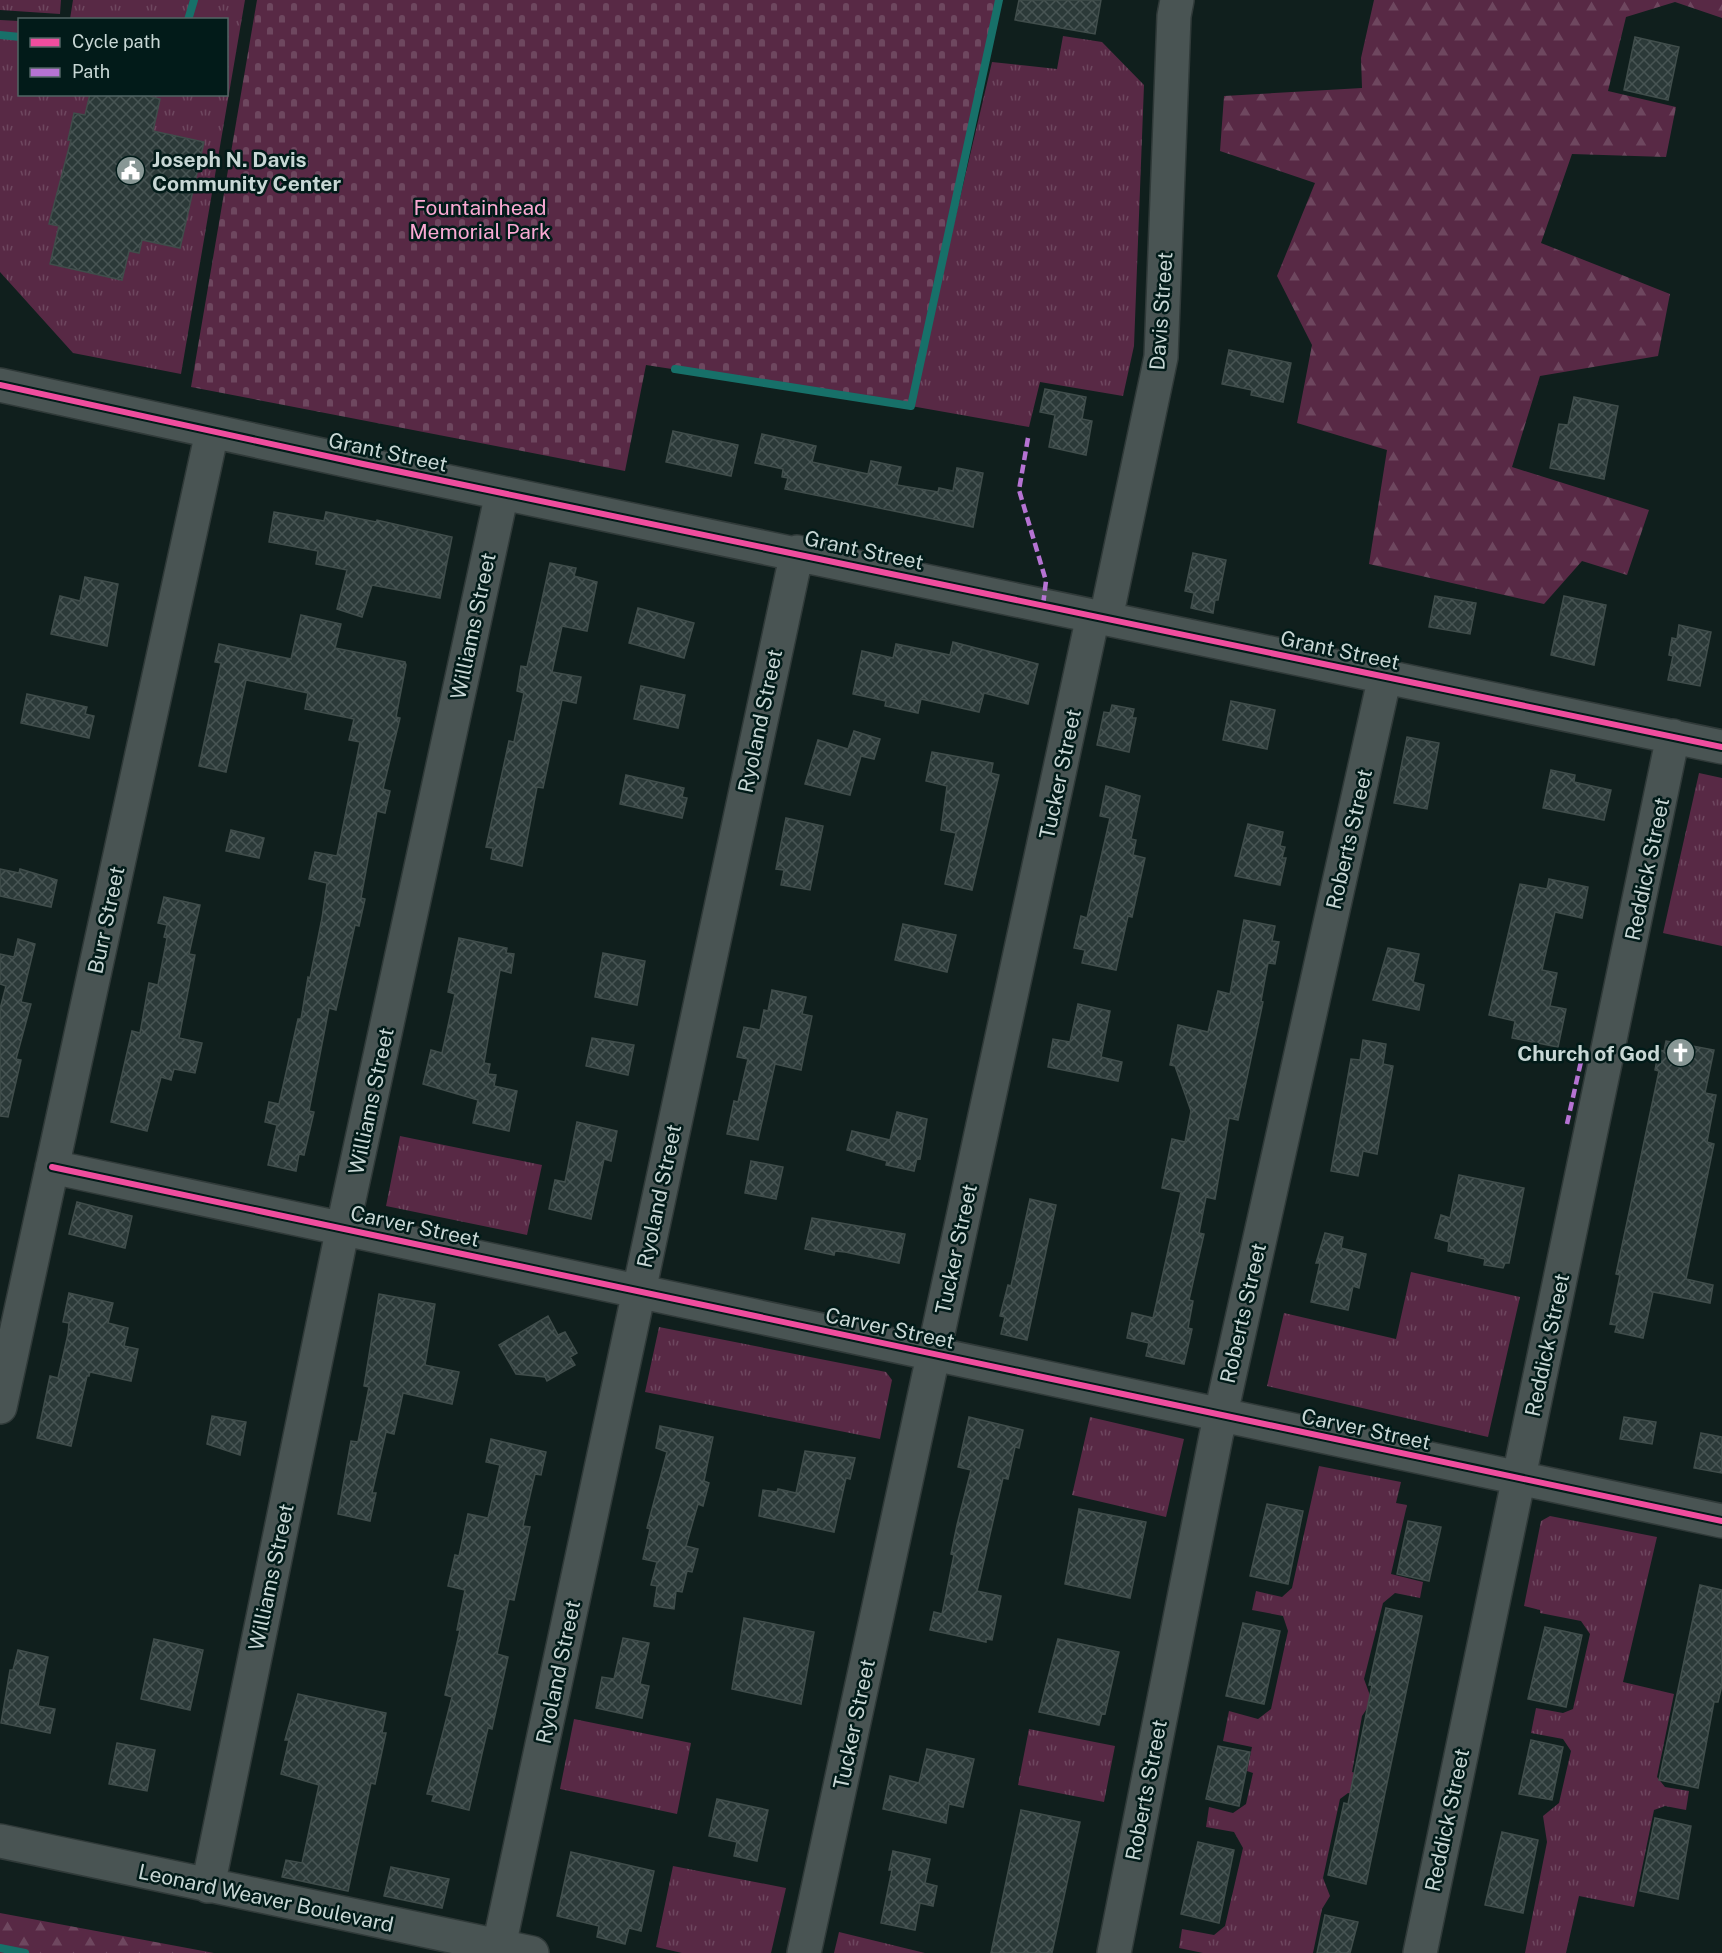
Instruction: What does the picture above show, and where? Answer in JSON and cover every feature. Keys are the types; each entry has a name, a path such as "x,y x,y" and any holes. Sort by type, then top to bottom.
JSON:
{"street":[{"name":"Davis Street","path":"1100,617 1161,357 1174,16 1178,0"},
{"name":"Grant Street","path":"0,385 502,493 796,552 1722,747"},
{"name":"Burr Street","path":"0,1407 212,432"},
{"name":"Williams Street","path":"208,1886 343,1227 502,493"},
{"name":"Ryoland Street","path":"499,1946 796,552"},
{"name":"Tucker Street","path":"804,1953 934,1354 1100,617"},
{"name":"Roberts Street","path":"1114,1953 1221,1415 1385,676"},
{"name":"Reddick Street","path":"1420,1953 1673,736"},
{"name":"Carver Street","path":"51,1167 343,1227 638,1292 1722,1521"},
{"name":"Leonard Weaver Boulevard","path":"0,1841 532,1953"}],"green space":[{"path":"0,0 61,0 60,14 0,10"},
{"path":"73,0 245,0 181,374 73,353 0,272 0,20 18,21 18,96 228,96 228,18 70,18"},
{"name":"Fountainhead Memorial Park","path":"257,0 999,0 911,406 646,365 625,471 191,387"},
{"path":"1374,0 1722,0 1722,18 1675,2 1626,17 1608,91 1676,107 1666,157 1572,154 1541,243 1670,294 1658,356 1540,376 1512,467 1649,510 1627,575 1582,561 1544,604 1369,564 1387,450 1297,423 1312,345 1277,276 1315,183 1220,151 1224,96 1362,88 1361,58"},
{"path":"1063,36 1102,42 1144,85 1134,346 1123,396 1040,382 1029,427 911,406 992,62 1057,69"},
{"path":"1699,773 1722,778 1722,946 1663,933"},
{"path":"400,1136 542,1165 527,1235 386,1206"},
{"path":"1411,1272 1520,1297 1488,1437 1267,1386 1284,1313 1396,1339"},
{"path":"659,1327 886,1372 892,1380 880,1439 645,1392"},
{"path":"1090,1417 1184,1439 1166,1517 1072,1495"},
{"path":"1319,1466 1401,1482 1396,1503 1407,1505 1391,1574 1423,1582 1420,1598 1395,1593 1383,1603 1364,1679 1372,1701 1362,1716 1352,1772 1381,1780 1377,1799 1348,1793 1340,1799 1323,1878 1330,1896 1322,1909 1313,1953 1203,1953 1179,1948 1182,1929 1214,1935 1225,1926 1243,1848 1234,1832 1206,1827 1209,1807 1233,1813 1246,1804 1253,1773 1247,1771 1252,1747 1223,1741 1229,1711 1258,1719 1271,1709 1288,1631 1283,1616 1252,1610 1256,1591 1282,1597 1292,1588"},
{"path":"1550,1516 1657,1537 1623,1682 1674,1694 1657,1777 1665,1787 1689,1791 1686,1810 1665,1806 1654,1810 1634,1907 1579,1896 1566,1953 1525,1953 1547,1842 1543,1816 1559,1803 1571,1751 1563,1739 1531,1733 1536,1708 1563,1713 1573,1709 1590,1634 1581,1621 1540,1613 1540,1610 1524,1606 1541,1521"},
{"path":"574,1719 691,1743 677,1814 560,1789"},
{"path":"1029,1729 1115,1746 1104,1802 1018,1785"},
{"path":"673,1866 786,1888 771,1953 682,1953 656,1947"},
{"path":"0,1913 214,1953 0,1953"},
{"path":"839,1932 925,1953 834,1953"}],"building":[{"path":"1019,0 1101,0 1095,34 1015,20"},
{"path":"1635,37 1679,47 1668,100 1624,90"},
{"name":"Joseph N. Davis Community Center","path":"90,96 148,96 160,99 153,131 204,142 180,248 142,240 139,253 129,251 122,280 50,264 59,226 49,224 71,140 68,140 74,113 85,115"},
{"path":"1229,350 1291,363 1283,402 1251,395 1252,390 1222,384"},
{"path":"1045,389 1086,397 1082,419 1092,421 1086,455 1049,447 1055,415 1040,412"},
{"path":"1574,397 1618,406 1604,479 1550,468 1559,424 1568,425"},
{"path":"673,431 738,445 731,476 666,462"},
{"path":"762,434 816,446 812,462 868,474 871,461 901,467 897,485 938,492 939,488 953,491 957,468 983,473 973,527 785,489 788,478 782,477 783,469 755,463"},
{"path":"274,512 324,521 326,512 376,522 377,520 452,537 440,598 372,585 362,617 337,609 347,570 316,564 318,551 269,542"},
{"path":"1193,553 1226,560 1213,613 1191,608 1194,593 1185,591"},
{"path":"550,563 576,568 574,576 597,582 587,631 562,626 552,672 581,677 576,703 562,700 543,788 537,787 522,866 491,859 493,848 486,847 509,741 514,742 524,693 517,691 521,666 527,667"},
{"path":"85,577 118,584 107,646 51,634 60,596 80,601"},
{"path":"1435,596 1476,603 1470,634 1429,627"},
{"path":"1564,596 1606,605 1594,665 1551,655"},
{"path":"638,608 694,623 684,658 629,643"},
{"path":"301,615 341,624 335,648 405,662 406,665 396,717 400,718 383,789 390,791 385,813 377,811 361,898 365,899 359,926 355,925 336,1010 329,1008 309,1111 314,1112 304,1155 299,1154 296,1171 268,1165 277,1125 265,1122 269,1102 279,1104 298,1019 301,1019 322,918 327,883 309,879 315,852 337,856 360,742 349,740 354,719 305,709 308,693 246,680 226,772 199,766 221,663 215,662 219,644 291,659"},
{"path":"1679,625 1711,632 1700,686 1668,680 1673,656 1669,655 1672,638 1677,639"},
{"path":"953,642 1038,664 1028,704 984,693 979,712 921,699 918,713 885,706 886,701 853,694 862,651 893,658 896,644 950,655"},
{"path":"641,686 685,695 678,728 634,719"},
{"path":"27,694 87,707 85,714 94,716 89,738 21,723"},
{"path":"1231,701 1275,710 1267,749 1223,740"},
{"path":"1112,705 1134,709 1132,718 1136,718 1129,752 1097,745 1104,712 1110,713"},
{"path":"854,731 880,739 874,759 861,756 850,795 805,784 818,740 848,749"},
{"path":"1407,737 1439,743 1427,809 1394,803"},
{"path":"932,752 993,763 991,773 999,775 972,890 945,884 956,833 941,830 947,786 926,781"},
{"path":"1551,770 1575,775 1574,782 1611,790 1604,820 1543,808"},
{"path":"626,775 684,788 682,797 687,798 682,818 620,804"},
{"path":"1106,786 1140,796 1131,839 1136,840 1133,855 1145,858 1132,917 1128,916 1116,970 1082,963 1085,950 1074,948 1081,916 1087,918 1110,818 1100,816"},
{"path":"786,818 823,826 810,890 781,885 784,870 776,869"},
{"path":"1248,824 1283,832 1280,846 1285,847 1282,858 1286,858 1280,885 1235,876"},
{"path":"231,830 264,838 259,858 226,851"},
{"path":"0,869 19,873 20,869 57,880 51,907 0,896"},
{"path":"1549,879 1588,887 1582,918 1555,912 1542,970 1557,973 1550,1006 1566,1009 1558,1047 1512,1038 1515,1021 1489,1015 1520,884 1547,889"},
{"path":"164,897 200,905 189,954 195,955 179,1038 202,1043 195,1073 174,1069 171,1080 161,1077 147,1131 111,1122 132,1031 140,1033 149,983 158,985 167,938 164,937 167,925 158,923"},
{"path":"1244,920 1275,926 1272,941 1279,942 1275,964 1268,963 1261,1001 1263,1002 1238,1120 1229,1118 1215,1199 1206,1197 1199,1233 1204,1234 1189,1300 1193,1301 1188,1328 1192,1329 1184,1364 1146,1356 1149,1343 1127,1338 1132,1313 1153,1318 1181,1192 1162,1188 1172,1139 1185,1142 1191,1111 1175,1066 1170,1065 1178,1025 1208,1032 1218,991 1230,994"},
{"path":"903,924 956,935 947,972 895,960"},
{"path":"459,938 507,948 506,953 514,954 511,973 500,970 484,1063 490,1064 488,1074 496,1075 494,1086 517,1091 509,1131 473,1123 478,1100 423,1084 431,1050 442,1053 455,994 448,992"},
{"path":"18,939 35,944 21,1002 31,1004 16,1059 21,1060 8,1117 0,1116 0,1009 6,986 0,984 0,954 14,957"},
{"path":"1388,948 1419,954 1413,982 1424,985 1419,1010 1373,1000"},
{"path":"603,953 645,961 637,1005 595,997"},
{"path":"772,990 806,997 802,1014 812,1016 801,1070 775,1064 758,1140 727,1134 734,1101 738,1102 748,1059 737,1057 744,1027 760,1030 764,1010 768,1011"},
{"path":"1078,1004 1110,1011 1101,1057 1122,1062 1118,1081 1048,1067 1053,1039 1070,1042"},
{"path":"592,1038 634,1045 628,1075 586,1066"},
{"path":"1363,1040 1386,1044 1383,1064 1393,1066 1377,1154 1363,1151 1358,1176 1331,1171 1351,1059 1360,1060"},
{"path":"1666,1041 1714,1050 1705,1093 1716,1095 1707,1142 1714,1144 1686,1279 1713,1285 1710,1303 1653,1292 1643,1338 1615,1332 1617,1325 1610,1324 1620,1275 1616,1274 1659,1071 1655,1070 1659,1050 1664,1051"},
{"path":"897,1112 927,1119 920,1159 917,1158 914,1171 886,1165 887,1161 847,1150 852,1131 890,1140"},
{"path":"577,1122 617,1131 611,1161 604,1159 591,1219 549,1209 555,1180 565,1182"},
{"path":"751,1161 783,1167 776,1199 745,1193"},
{"path":"1459,1175 1524,1188 1509,1263 1505,1263 1503,1268 1484,1265 1485,1259 1448,1251 1449,1242 1435,1238 1441,1215 1450,1218"},
{"path":"1030,1199 1056,1205 1027,1340 1001,1334 1005,1317 1000,1316 1008,1285 1011,1286"},
{"path":"77,1202 132,1216 125,1248 69,1234"},
{"path":"812,1218 905,1234 899,1263 845,1252 835,1251 834,1255 805,1249"},
{"path":"1325,1233 1343,1237 1341,1248 1366,1254 1359,1288 1353,1286 1348,1310 1311,1302 1320,1263 1316,1263"},
{"path":"69,1293 113,1303 108,1323 128,1328 124,1346 138,1349 131,1381 90,1372 87,1376 71,1446 37,1438 50,1376 58,1378 68,1334 69,1323 63,1322"},
{"path":"379,1294 435,1304 425,1365 459,1372 452,1404 403,1393 394,1434 386,1432 372,1493 376,1493 370,1521 338,1514 351,1441 358,1442 369,1387 364,1386"},
{"path":"548,1316 558,1335 565,1332 577,1353 570,1357 575,1365 547,1381 545,1377 516,1374 499,1345"},
{"path":"212,1416 246,1422 240,1455 207,1444"},
{"path":"969,1417 1023,1430 1019,1448 1015,1447 1008,1479 1003,1478 977,1591 1001,1596 992,1640 986,1639 986,1642 930,1630 934,1612 942,1614 954,1555 951,1554 971,1470 958,1467"},
{"path":"1624,1417 1656,1422 1652,1444 1620,1439"},
{"path":"660,1426 713,1437 704,1481 709,1483 703,1506 698,1504 686,1546 698,1549 692,1572 687,1571 682,1592 676,1591 674,1609 654,1606 657,1586 651,1585 657,1562 643,1559 650,1529 647,1528 667,1452 656,1448"},
{"path":"1701,1433 1722,1437 1722,1473 1694,1468"},
{"path":"491,1439 546,1452 541,1475 535,1474 523,1526 530,1527 514,1600 509,1599 497,1654 508,1657 492,1729 488,1728 469,1810 432,1801 434,1795 427,1794 452,1697 445,1695 460,1630 457,1630 465,1590 448,1586 455,1555 459,1556 468,1514 488,1518 500,1465 486,1462"},
{"path":"805,1451 855,1458 850,1479 846,1478 834,1532 759,1516 763,1490 777,1492 778,1489 796,1493"},
{"path":"1267,1504 1303,1511 1288,1584 1250,1576"},
{"path":"1079,1509 1146,1522 1130,1598 1065,1584"},
{"path":"1408,1521 1441,1527 1429,1581 1397,1574"},
{"path":"1700,1585 1722,1590 1722,1685 1718,1702 1714,1702 1698,1788 1659,1780"},
{"path":"1386,1608 1422,1616 1366,1884 1328,1875 1344,1803 1348,1804 1372,1685 1369,1685"},
{"path":"744,1618 814,1632 801,1704 732,1689"},
{"path":"1243,1623 1280,1631 1264,1704 1226,1696"},
{"path":"1545,1627 1582,1635 1566,1707 1528,1699"},
{"path":"623,1638 649,1643 640,1684 649,1686 642,1718 596,1708 602,1677 614,1679"},
{"path":"154,1639 203,1650 190,1710 141,1699"},
{"path":"1058,1639 1119,1652 1105,1714 1102,1713 1099,1725 1039,1712"},
{"path":"18,1650 48,1657 38,1706 55,1709 50,1733 1,1723 10,1670 13,1670"},
{"path":"298,1694 386,1713 382,1733 386,1733 375,1784 371,1783 348,1891 282,1877 286,1860 302,1863 319,1785 281,1774 289,1740 285,1740"},
{"path":"1531,1740 1563,1747 1552,1800 1519,1794"},
{"path":"117,1743 155,1750 147,1791 109,1784"},
{"path":"1218,1746 1250,1752 1239,1806 1206,1799"},
{"path":"927,1749 974,1759 963,1807 949,1804 946,1823 883,1809 890,1776 919,1783"},
{"path":"717,1799 768,1810 757,1861 734,1856 737,1842 709,1836"},
{"path":"1021,1810 1080,1822 1052,1953 991,1953"},
{"path":"1655,1818 1691,1826 1678,1899 1640,1891"},
{"path":"1502,1832 1538,1840 1523,1913 1485,1905"},
{"path":"1198,1842 1234,1850 1219,1923 1181,1914"},
{"path":"893,1851 930,1859 925,1883 937,1886 933,1906 920,1903 915,1930 881,1923 892,1870 889,1870"},
{"path":"571,1852 654,1871 641,1931 629,1928 625,1944 597,1937 599,1926 557,1916"},
{"path":"391,1867 449,1879 442,1908 384,1896"},
{"path":"1325,1915 1358,1922 1350,1953 1317,1953"}],"waterway":[{"path":"189,18 194,0"},
{"path":"675,369 911,406 999,0"},
{"path":"0,35 18,37"},
{"path":"0,1948 25,1953"}],"marked path":[{"path":"1028,438 1019,490 1046,581 1043,605"},
{"path":"1567,1124 1582,1057"}],"cycle path":[{"path":"0,385 363,464 1722,747"},
{"path":"52,1167 1722,1521"}],"place":[{"name":"Joseph N. Davis Community Center","path":"131,171"},
{"name":"Church of God","path":"1681,1053"}]}
